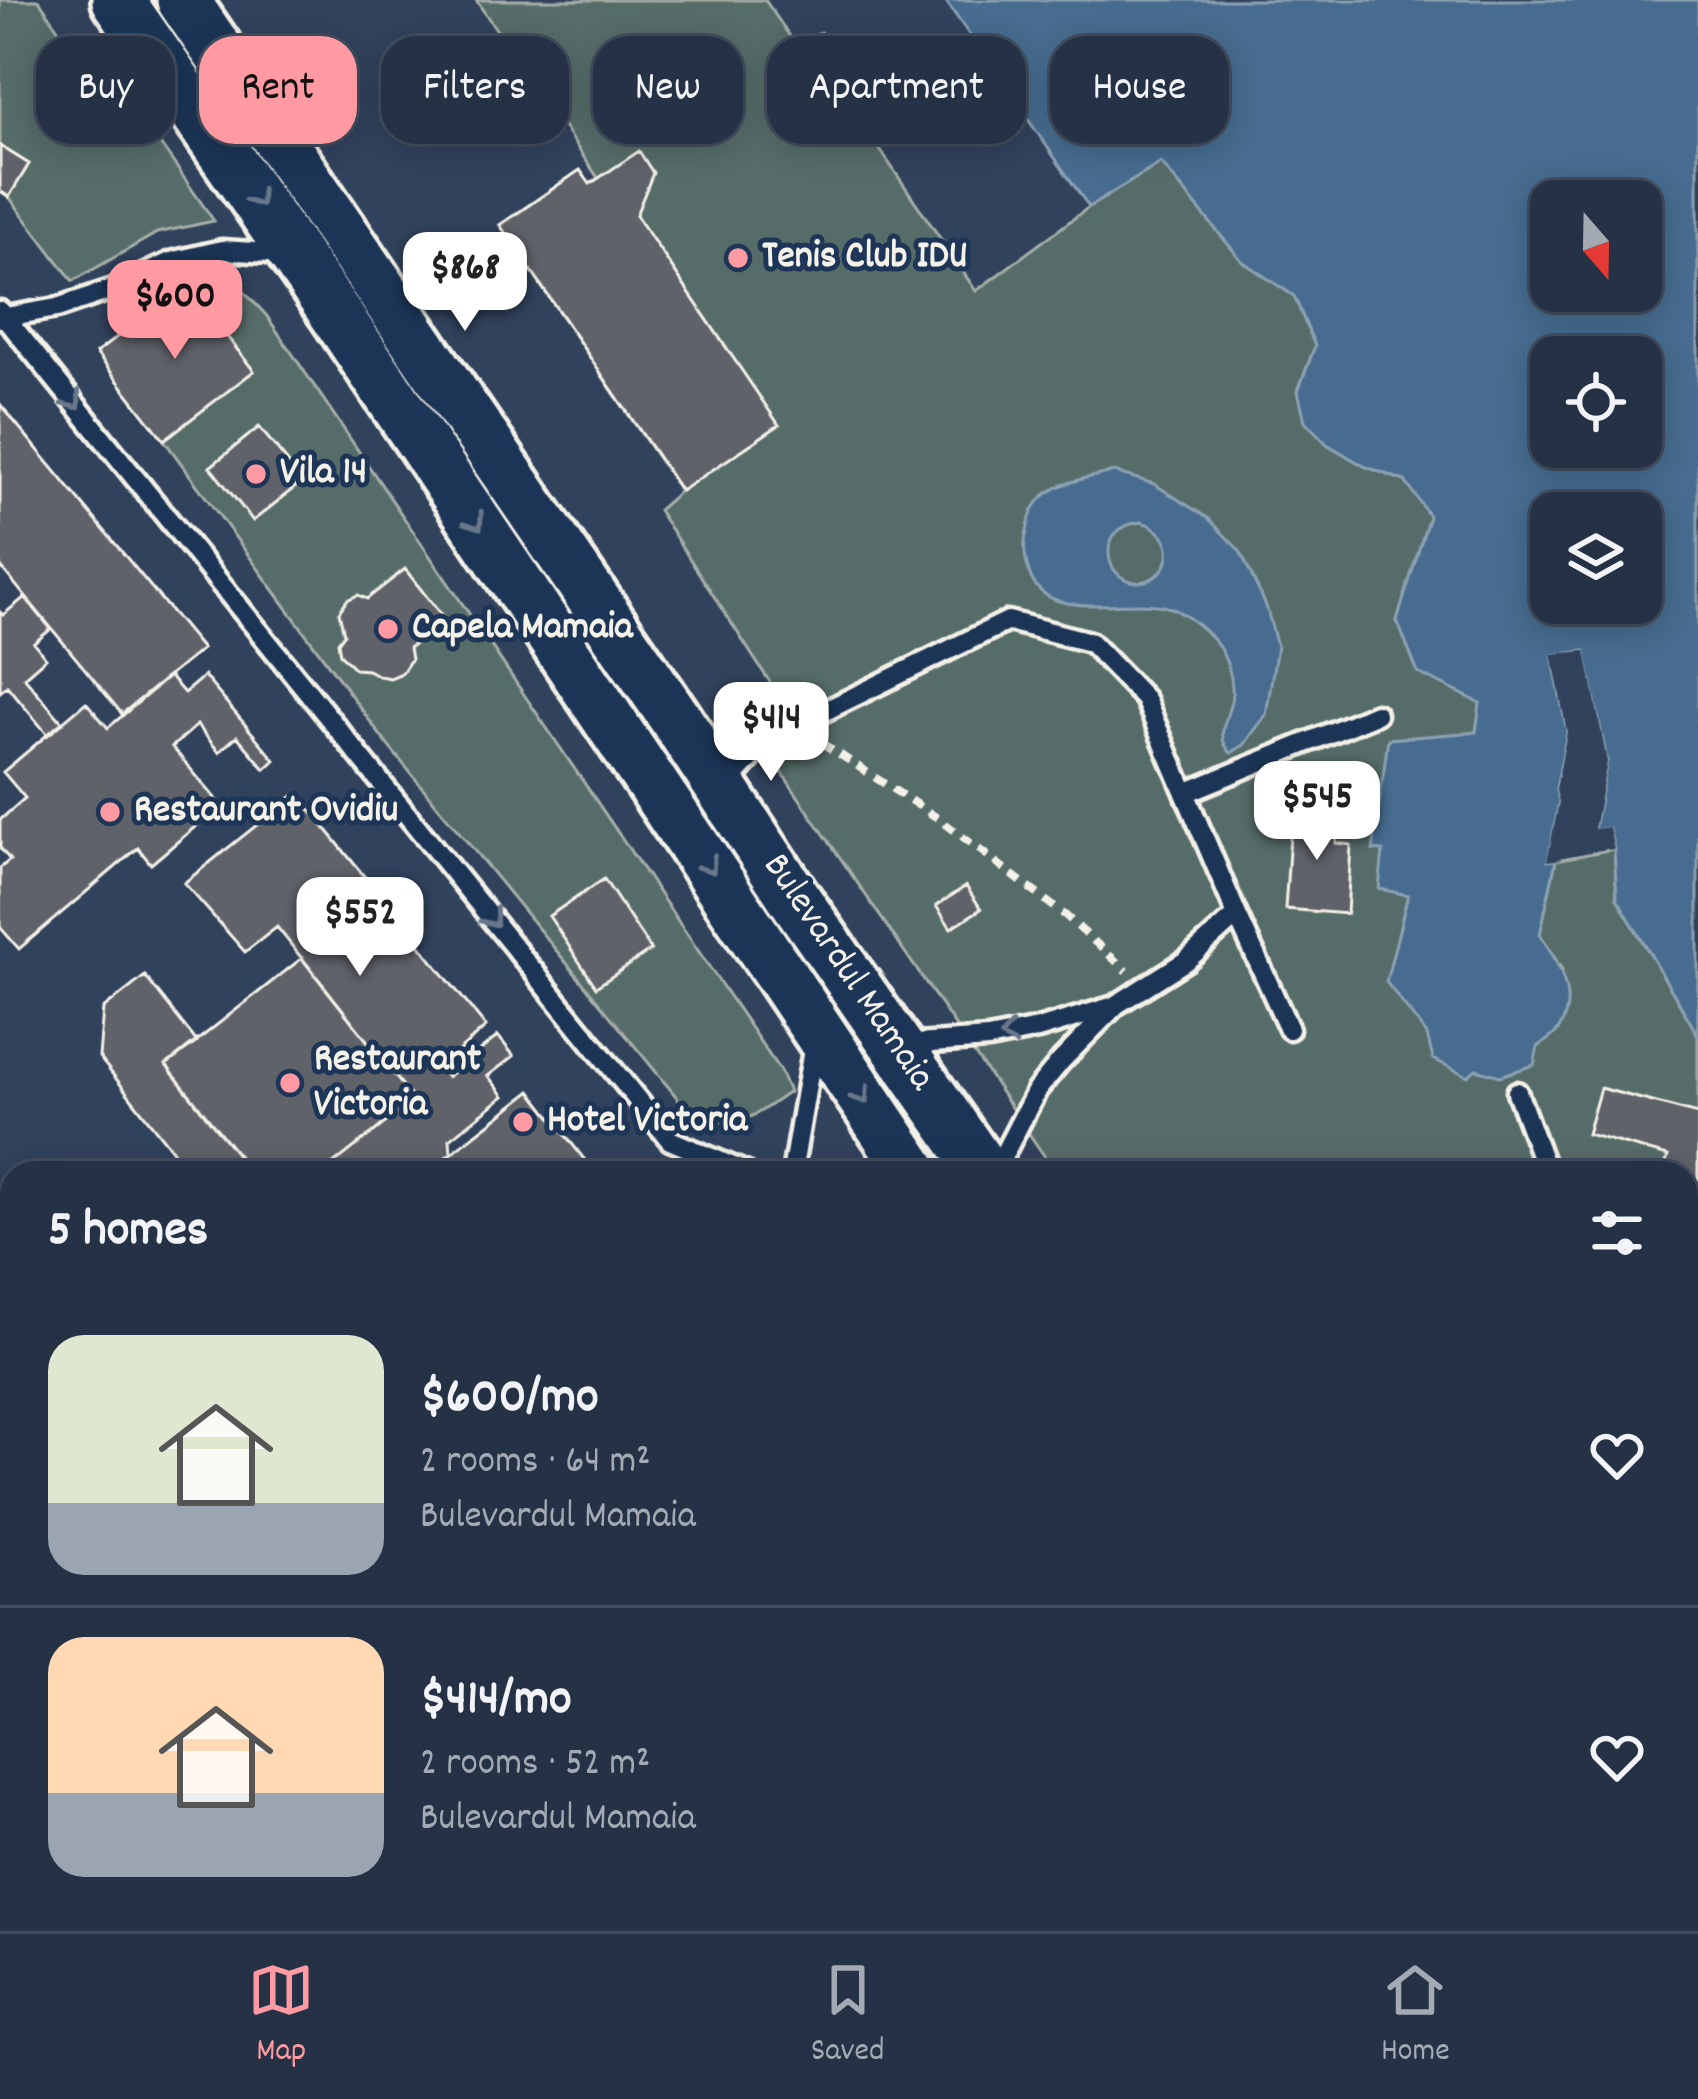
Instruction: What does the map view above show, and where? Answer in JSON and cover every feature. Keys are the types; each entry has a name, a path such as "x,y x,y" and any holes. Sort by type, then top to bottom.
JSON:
{"main road":[{"name":"Bulevardul Mamaia","path":"118,0 295,254 906,1161"},
{"name":"Bulevardul Mamaia","path":"182,0 896,1045 980,1161"}],"lane":[{"path":"2,315 57,308 171,262 222,250 295,254"},
{"path":"2,315 670,1140 718,1161"},
{"path":"722,790 767,739 1008,622 1090,642 1145,699 1289,1029"},
{"path":"1185,793 1376,714"},
{"path":"996,1161 1037,1090 1061,1061 1116,1005 1187,960 1237,915"},
{"path":"896,1045 988,1039 1116,1005"},
{"path":"794,1161 817,1027"},
{"path":"1516,1092 1542,1161"}],"path":[{"path":"797,724 942,821 1066,916 1144,987"}],"green space":[{"path":"0,0 39,0 63,36 36,36 36,144 160,144 214,221 157,233 73,281 9,197 29,164 0,146"},
{"path":"476,0 765,0 790,36 767,36 767,144 876,144 976,291 1089,207 1161,163 1242,261 1294,296 1315,346 1298,391 1327,444 1364,466 1405,481 1430,516 1397,621 1481,703 1476,732 1374,850 1383,851 1408,894 1387,982 1427,1035 1476,1068 1538,1047 1558,1031 1562,970 1540,934 1556,860 1614,849 1617,898 1698,1035 1698,1161 1048,1161 776,764 810,744 658,510 680,491 500,225 580,170 590,184 598,178 569,136 569,36 501,36"},
{"path":"235,282 266,315 780,1071 789,1092 765,1109 733,1122 693,1117 386,743 164,440 253,371 186,284"}],"water":[{"path":"945,0 1698,0 1698,1035 1617,898 1609,828 1594,830 1607,761 1585,651 1552,655 1567,732 1548,861 1556,860 1540,934 1563,979 1565,1015 1556,1033 1538,1047 1534,1065 1500,1076 1476,1069 1468,1076 1433,1059 1427,1035 1386,982 1408,895 1379,889 1383,851 1373,850 1388,739 1476,732 1480,703 1418,673 1397,621 1429,516 1405,481 1364,466 1327,444 1305,421 1298,391 1315,346 1294,296 1242,261 1161,163 1089,207 1026,116 1026,36 970,36"},
{"path":"1114,472 1154,484 1209,519 1240,551 1266,606 1277,646 1266,715 1244,745 1231,753 1223,739 1232,694 1229,670 1219,647 1201,628 1171,608 1090,605 1052,598 1038,588 1029,572 1025,545 1035,506 1053,489","holes":["1148,524 1167,543 1166,564 1152,579 1131,581 1113,568 1110,545 1125,526"]}],"pier":[{"path":"1586,651 1607,762 1594,829 1609,827 1614,849 1608,850 1604,834 1593,836 1588,831 1601,761 1581,657 1559,659 1573,733 1554,855 1562,859 1547,861 1567,732 1552,654"}],"building":[{"path":"0,146 29,164 9,197 0,191"},
{"path":"639,151 653,173 636,215 779,425 681,491 500,225 580,170 590,184"},
{"path":"186,284 254,371 164,440 96,353"},
{"path":"0,404 202,649 122,714 0,566"},
{"name":"Vila 14","path":"259,427 303,481 253,521 210,467"},
{"name":"Capela Mamaia","path":"405,569 445,620 409,648 411,659 402,673 390,678 355,669 340,654 338,642 344,634 339,612 347,600 358,595 367,599"},
{"path":"25,597 51,629 34,643 46,658 24,677 63,723 48,735 7,686 0,692 0,612 3,615"},
{"name":"Restaurant Ovidiu","path":"169,676 184,693 204,676 275,760 265,769 237,736 219,752 197,725 172,747 221,805 151,864 138,848 19,949 0,927 0,868 10,860 0,848 0,820 25,798 3,772 86,702 108,728"},
{"path":"297,793 486,1027 439,1068 447,1077 498,1036 514,1056 488,1076 504,1096 450,1139 451,1153 441,1161 337,1161 414,1100 277,927 245,952 184,883"},
{"path":"1292,807 1338,810 1336,843 1351,845 1347,914 1285,909"},
{"path":"604,879 651,950 596,987 549,916"},
{"path":"966,886 981,909 951,928 936,906"},
{"name":"Restaurant Victoria","path":"302,958 414,1100 337,1161 242,1161 166,1065"},
{"path":"145,976 197,1042 166,1065 238,1156 232,1161 181,1161 99,1057 103,1009"},
{"path":"1600,1088 1698,1114 1698,1161 1667,1161 1668,1156 1587,1134"},
{"name":"Hotel Victoria","path":"531,1091 586,1161 441,1161"}],"place":[{"name":"Tenis Club IDU","path":"738,258"},
{"name":"Vila 14","path":"256,474"},
{"name":"Capela Mamaia","path":"388,629"},
{"name":"Restaurant Ovidiu","path":"110,812"},
{"name":"Restaurant Victoria","path":"290,1083"},
{"name":"Hotel Victoria","path":"523,1122"}]}
